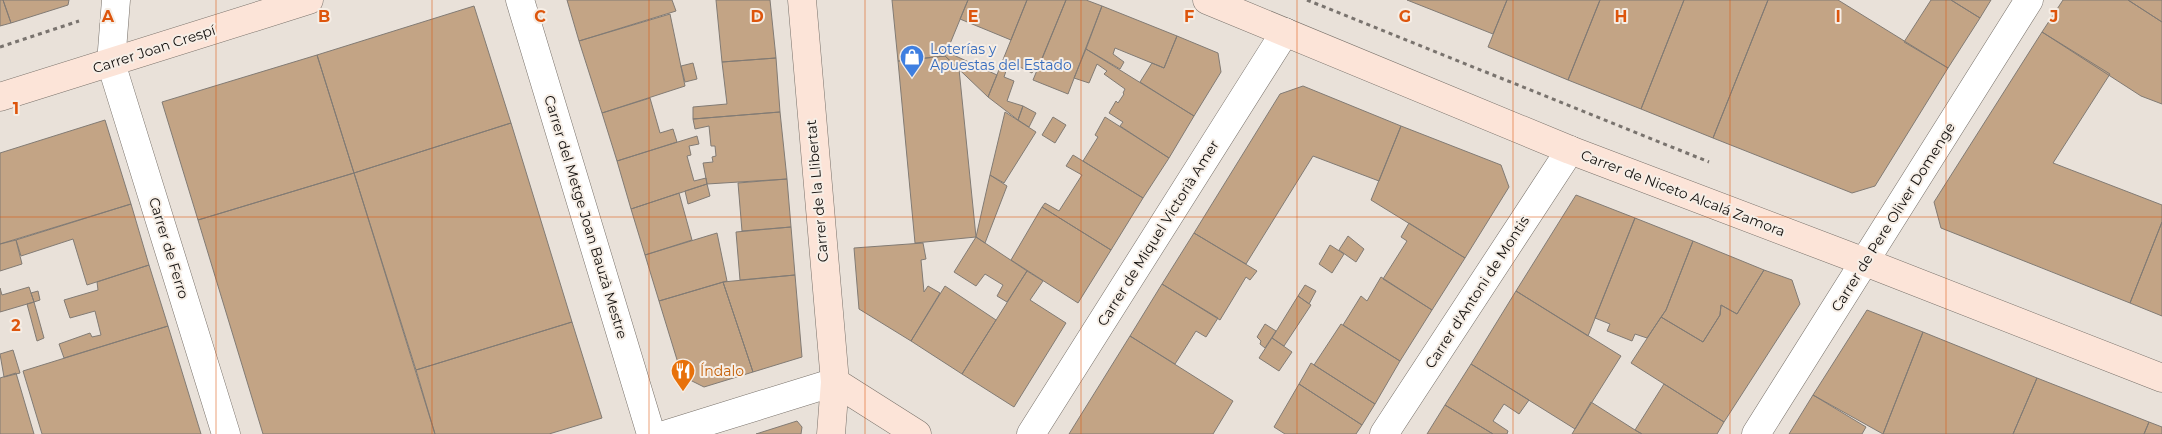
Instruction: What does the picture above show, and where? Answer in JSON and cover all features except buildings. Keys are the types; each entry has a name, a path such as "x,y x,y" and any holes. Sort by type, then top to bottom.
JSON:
{"street":[{"name":"Carrer Joan Crespí","path":"0,97 309,0"},
{"name":"Carrer del Metge Joan Bauzà Mestre","path":"520,0 651,434"},
{"name":"Carrer de la Llibertat","path":"802,0 834,382 831,434"},
{"name":"Carrer de Niceto Alcalá Zamora","path":"1207,0 1570,150 1865,262 2162,378"},
{"name":"Carrer de Pere Oliver Domenge","path":"1756,434 2028,0"},
{"path":"111,63 115,5"},
{"name":"Carrer de Miquel Victorià Amer","path":"1030,434 1285,32"},
{"name":"Carrer de Ferro","path":"111,63 226,434"},
{"name":"Carrer d'Antoni de Montis","path":"1384,434 1570,150"},
{"path":"667,434 834,382 918,434"}],"path":[{"path":"0,47 115,5"}],"place":[{"name":"Loterías y Apuestas del Estado","path":"912,78"},
{"name":"Índalo","path":"683,392"}]}
